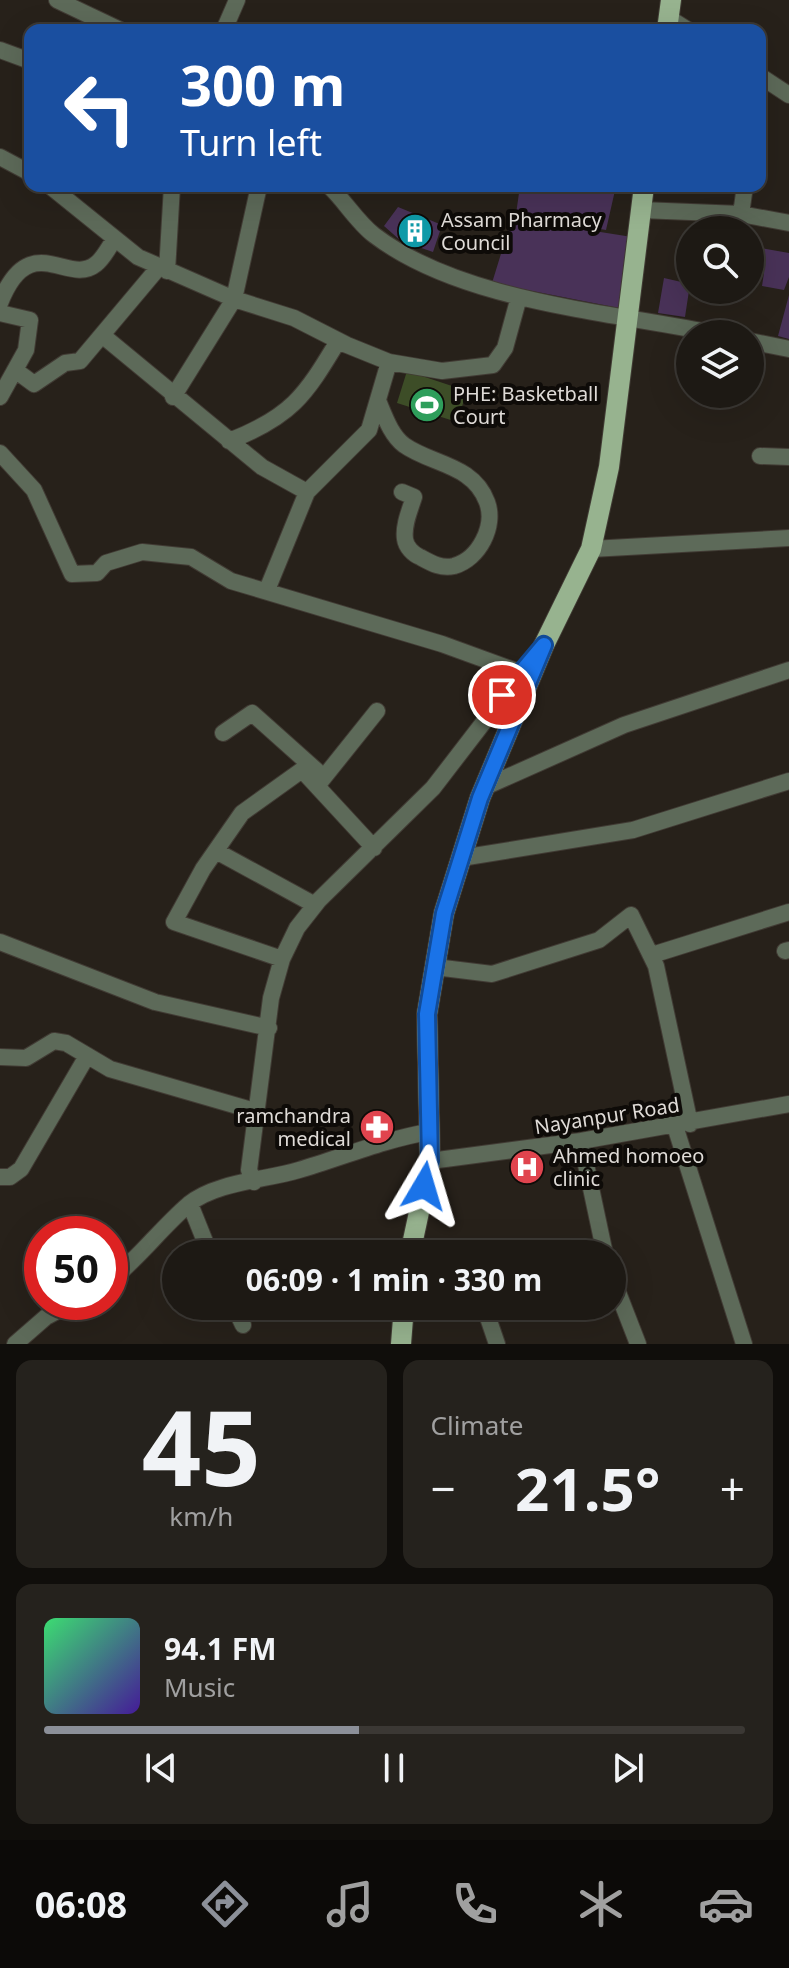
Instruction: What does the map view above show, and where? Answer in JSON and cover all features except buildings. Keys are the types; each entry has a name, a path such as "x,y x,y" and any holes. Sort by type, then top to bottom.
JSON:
{"main road":[{"path":"413,1240 430,1161 427,1014 444,913 485,787 544,645 591,549 609,467 643,192"},
{"path":"401,1344 402,1320"}],"street":[{"path":"57,0 107,24"},
{"path":"227,24 237,0"},
{"path":"0,50 24,59"},
{"path":"766,80 789,95"},
{"path":"0,157 24,170"},
{"path":"57,192 138,257 234,299 294,318 389,362 442,371 493,365 505,348 519,297"},
{"path":"15,370 34,384 65,363 80,361 163,269 171,192"},
{"path":"173,397 234,299 258,192"},
{"path":"334,192 372,234 405,255 460,279 519,297 676,325"},
{"path":"741,214 744,192"},
{"path":"641,210 741,214 789,223"},
{"path":"0,303 18,272 38,263 56,263 76,271 95,265 115,239"},
{"path":"0,313 30,320 26,350 0,397"},
{"path":"102,335 173,397 262,467 307,492"},
{"path":"229,441 268,426 307,393 338,341"},
{"path":"764,344 789,349"},
{"path":"267,590 307,492 369,430 389,362"},
{"path":"379,403 388,424 402,443 454,465 484,496 488,504 488,531 481,545 455,566 438,567 413,554 405,541 406,524 414,497 402,492"},
{"path":"0,453 34,490 72,574 97,573 106,563 142,552 174,553 191,557 231,581 442,644 519,672"},
{"path":"760,456 789,457"},
{"path":"591,549 789,538"},
{"path":"254,1182 249,1170 271,998 282,959 297,928 315,905 433,788 519,672 544,645"},
{"path":"485,787 624,725 789,670"},
{"path":"321,782 377,711"},
{"path":"223,733 252,713 321,782 374,848"},
{"path":"282,959 174,922 242,813 302,770 321,782"},
{"path":"461,858 633,830 789,781"},
{"path":"216,851 315,905"},
{"path":"652,955 789,912"},
{"path":"435,967 492,974 599,940 631,915 652,955 683,1125 744,1344"},
{"path":"0,942 155,1002 269,1028"},
{"path":"0,1057 26,1058 54,1041 66,1043 110,1069 255,1111"},
{"path":"0,1177 10,1177 21,1169 87,1056"},
{"name":"Nayanpur Road","path":"430,1161 683,1125 789,1104"},
{"path":"128,1267 190,1204 209,1193 386,1140 428,1132"},
{"path":"581,1141 602,1240"},
{"path":"190,1204 204,1240"},
{"path":"626,1313 638,1344"},
{"path":"15,1344 43,1320"},
{"path":"241,1320 243,1325"},
{"path":"489,1320 497,1344"}],"green space":[{"path":"407,371 467,391 457,422 397,403"}],"place":[{"name":"Assam Pharmacy Council","path":"415,231"},
{"name":"PHE: Basketball Court","path":"427,405"},
{"name":"ramchandra medical","path":"377,1127"},
{"name":"Ahmed homoeo clinic","path":"527,1167"}],"route":[{"path":"424,1186 430,1161 427,1014 444,913 480,798 544,645 502,695"}]}
